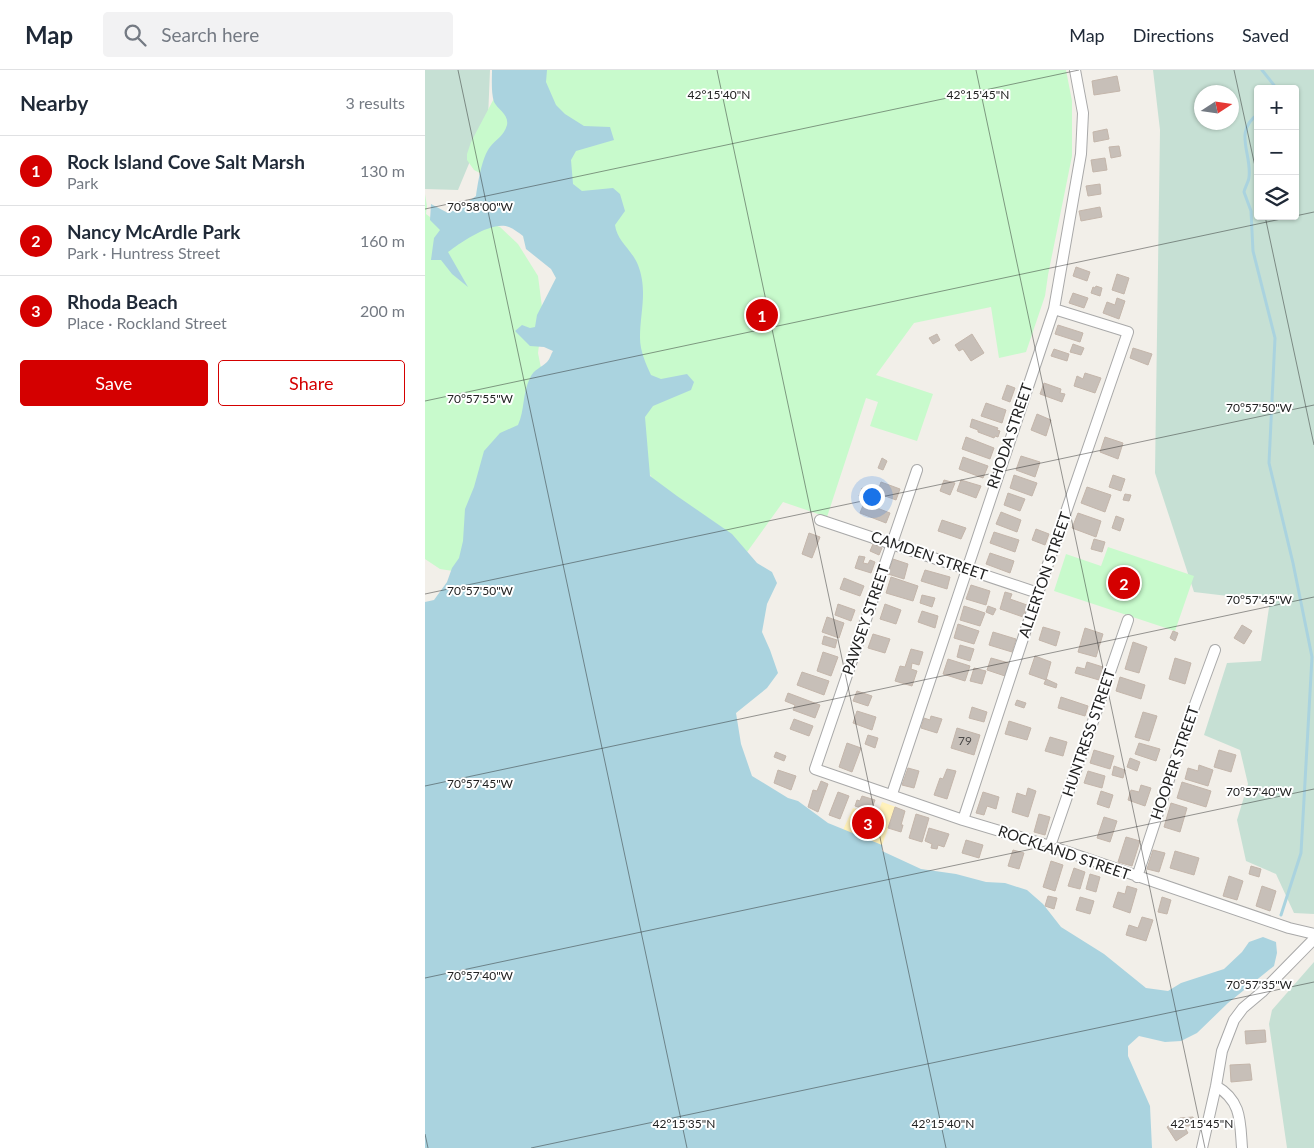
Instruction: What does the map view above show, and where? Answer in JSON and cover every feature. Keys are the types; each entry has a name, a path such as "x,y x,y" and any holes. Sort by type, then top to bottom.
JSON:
{"street":[{"name":"RHODA STREET","path":"892,794 1054,309 1081,154 1083,112 1075,70"},
{"name":"ALLERTON STREET","path":"963,820 1038,593 1128,332 1054,309"},
{"name":"PAWSEY STREET","path":"815,769 917,470"},
{"name":"CAMDEN STREET","path":"820,520 1038,593"},
{"name":"HUNTRESS STREET","path":"1050,846 1128,620"},
{"name":"HOOPER STREET","path":"1137,877 1182,740 1215,650"},
{"name":"ROCKLAND STREET","path":"815,769 963,820 1050,846 1289,928 1314,934"},
{"path":"1202,1148 1222,1051 1234,1020 1243,1008 1262,992 1314,939"},
{"path":"1216,1086 1234,1101 1239,1114 1242,1148"}],"green space":[{"path":"425,70 490,70 488,118 458,190 425,189"},
{"path":"509,70 1066,70 1072,101 1072,156 1045,296 1026,352 999,358 991,307 914,323 876,375 933,394 917,441 870,426 878,402 866,398 827,517 783,502 732,573 659,488 622,434 564,293 544,253 490,194 480,173 474,170 467,160 471,142"},
{"path":"1153,70 1314,70 1314,914 1294,913 1276,874 1246,861 1237,820 1248,784 1240,750 1204,735 1227,663 1261,661 1270,601 1194,592 1155,473 1160,130"},
{"path":"425,194 426,214 438,223 489,223 500,227 518,244 538,276 543,315 538,353 546,393 467,549 453,571 440,569 425,559"},
{"path":"1108,547 1194,576 1175,631 1054,591 1066,554 1101,566"},
{"path":"1314,962 1314,1148 1287,1148 1269,1024 1272,1010"}],"sand":[{"path":"882,802 896,807 882,845 843,830 853,808 877,816"}],"water":[{"path":"492,70 547,70 546,82 556,105 565,114 584,126 610,127 614,140 576,151 571,160 573,184 582,191 613,188 620,194 625,211 615,225 616,231 638,265 643,284 640,338 645,362 651,375 661,379 687,374 694,382 691,390 653,406 645,417 650,476 732,534 757,563 772,572 777,583 767,604 762,632 778,673 767,688 736,713 741,744 752,776 788,798 798,801 828,823 882,845 882,851 921,869 956,874 986,882 1005,883 1027,890 1043,904 1061,927 1104,954 1146,988 1168,991 1181,983 1224,969 1242,952 1249,942 1263,937 1276,942 1277,953 1274,966 1228,1003 1197,1033 1181,1041 1165,1042 1139,1036 1128,1046 1128,1056 1150,1106 1152,1148 425,1148 425,602 434,600 447,582 452,568 459,558 463,541 465,509 474,487 484,451 500,433 518,425 530,378 548,361 553,351 544,347 530,346 515,331 522,325 530,328 535,327 537,315 556,278 551,269 526,249 523,236 515,230 502,226 486,229 448,252 468,287 452,274 441,260 431,260 434,238 440,230 430,220 431,204 448,213 476,196 487,151 504,132 507,125 505,115 494,102"}],"building":[{"path":"1117,76 1120,91 1094,95 1092,81"},
{"path":"1107,129 1109,139 1094,142 1093,132"},
{"path":"1119,146 1121,156 1111,158 1109,147"},
{"path":"1105,158 1107,170 1093,172 1091,160"},
{"path":"1100,184 1101,194 1088,196 1086,186"},
{"path":"1100,207 1102,217 1081,221 1079,211"},
{"path":"1076,267 1090,272 1087,281 1073,276"},
{"path":"1117,274 1129,278 1124,294 1112,290"},
{"path":"1096,286 1102,288 1100,296 1091,293 1093,287 1095,288"},
{"path":"1073,293 1088,298 1084,308 1069,303"},
{"path":"1117,298 1125,301 1119,319 1103,313 1107,302 1115,305"},
{"path":"1058,325 1083,333 1080,342 1055,334"},
{"path":"937,334 940,340 933,344 929,338"},
{"path":"972,334 984,353 971,361 963,349 959,351 955,345"},
{"path":"1073,344 1084,348 1081,355 1070,352"},
{"path":"1133,348 1152,354 1148,365 1130,358"},
{"path":"1054,349 1069,354 1067,361 1051,356"},
{"path":"1085,373 1101,378 1095,393 1074,386 1077,376 1083,379"},
{"path":"1044,383 1061,389 1060,393 1065,394 1062,402 1040,394"},
{"path":"1007,385 1015,388 1010,402 1002,399"},
{"path":"986,403 1006,410 1002,423 981,416"},
{"path":"1037,414 1051,420 1046,436 1031,430"},
{"path":"972,419 998,428 997,430 1000,431 998,437 995,436 994,438 970,427"},
{"path":"966,437 994,448 990,459 962,449"},
{"path":"1105,437 1123,443 1118,459 1100,452"},
{"path":"1021,456 1040,462 1035,477 1016,470"},
{"path":"963,457 988,466 983,478 959,469"},
{"path":"882,458 887,461 883,470 878,468"},
{"path":"1014,475 1037,483 1032,496 1010,488"},
{"path":"1113,475 1125,479 1121,491 1109,487"},
{"path":"944,480 955,483 950,495 940,491"},
{"path":"961,480 981,486 976,498 957,491"},
{"path":"881,482 900,489 896,500 877,493"},
{"path":"1087,487 1111,495 1105,512 1081,503"},
{"path":"862,488 872,492 869,500 859,496"},
{"path":"1008,493 1025,499 1020,511 1004,505"},
{"path":"1125,494 1131,495 1129,501 1123,500"},
{"path":"864,503 890,513 886,523 860,513"},
{"path":"1001,512 1021,520 1017,532 996,524"},
{"path":"1078,513 1101,521 1096,537 1072,528"},
{"path":"1116,516 1124,519 1120,531 1112,528"},
{"path":"942,520 966,528 961,539 938,531"},
{"path":"1036,529 1049,534 1045,545 1032,540"},
{"path":"994,532 1019,540 1015,552 990,543"},
{"path":"809,533 820,537 812,558 802,554"},
{"path":"1094,539 1105,542 1102,552 1091,549"},
{"path":"873,544 882,548 879,555 870,551"},
{"path":"990,553 1014,561 1010,573 986,564"},
{"path":"859,556 865,557 863,563 868,564 870,560 875,562 871,573 855,568"},
{"path":"893,559 908,564 904,579 888,574"},
{"path":"925,570 950,577 947,589 921,581"},
{"path":"891,577 918,586 913,601 886,593"},
{"path":"844,578 864,586 860,596 840,589"},
{"path":"971,585 990,591 986,605 966,599"},
{"path":"1005,592 1012,594 1010,599 1027,605 1023,617 1000,609"},
{"path":"922,595 935,598 932,607 920,603"},
{"path":"838,604 855,610 851,621 835,615"},
{"path":"885,604 901,610 896,624 880,619"},
{"path":"964,606 985,613 980,626 960,620"},
{"path":"988,606 996,609 993,615 986,612"},
{"path":"922,611 938,616 935,628 918,622"},
{"path":"827,617 844,623 839,638 822,632"},
{"path":"958,624 979,631 974,644 954,638"},
{"path":"1242,625 1252,631 1244,644 1234,638"},
{"path":"1043,627 1060,632 1056,646 1039,640"},
{"path":"1085,628 1103,634 1096,657 1078,652"},
{"path":"1173,631 1178,633 1175,641 1170,638"},
{"path":"993,632 1016,639 1012,652 989,645"},
{"path":"873,634 890,639 885,653 868,648"},
{"path":"824,636 837,640 835,648 822,644"},
{"path":"1133,642 1147,647 1139,673 1125,669"},
{"path":"960,645 974,649 970,661 957,657"},
{"path":"911,649 923,652 919,665 912,663 911,669 917,671 912,686 895,681 900,666 905,667"},
{"path":"823,652 838,657 831,676 817,671"},
{"path":"1035,656 1051,662 1046,680 1029,674"},
{"path":"991,658 1009,663 1005,676 987,670"},
{"path":"1175,658 1191,663 1185,684 1169,679"},
{"path":"948,659 970,666 965,681 943,674"},
{"path":"1087,662 1103,667 1099,680 1075,673 1077,667 1085,669"},
{"path":"974,668 986,671 982,684 970,681"},
{"path":"802,672 829,681 824,695 797,685"},
{"path":"1120,677 1145,685 1141,699 1116,691"},
{"path":"1046,679 1057,684 1056,688 1044,684"},
{"path":"857,691 872,696 868,706 853,701"},
{"path":"788,693 820,705 815,718 793,710 795,705 785,701"},
{"path":"1061,697 1088,706 1085,716 1058,708"},
{"path":"1017,700 1026,703 1024,708 1015,705"},
{"path":"972,707 987,712 984,722 969,718"},
{"path":"857,711 876,717 872,730 853,723"},
{"path":"1143,712 1157,716 1149,741 1135,737"},
{"path":"931,716 942,719 937,733 921,728 924,718 930,720"},
{"path":"794,719 813,726 809,736 790,729"},
{"path":"1009,721 1031,728 1027,740 1005,734"},
{"path":"957,728 980,735 974,755 951,748"},
{"path":"868,735 878,738 875,748 865,744"},
{"path":"1050,737 1067,742 1063,756 1045,751"},
{"path":"847,743 861,748 852,772 839,767"},
{"path":"1139,743 1160,749 1156,761 1135,754"},
{"path":"1094,750 1114,756 1110,769 1090,763"},
{"path":"1219,750 1236,755 1231,772 1214,767"},
{"path":"776,752 786,756 784,761 774,757"},
{"path":"1130,758 1140,762 1137,771 1127,767"},
{"path":"1199,765 1213,770 1208,786 1185,779 1188,768 1198,771"},
{"path":"1114,766 1125,770 1123,778 1112,775"},
{"path":"908,768 919,771 914,788 902,785"},
{"path":"947,769 956,771 947,799 934,795 940,778 943,779"},
{"path":"778,770 796,776 791,790 774,783"},
{"path":"1088,771 1105,776 1102,788 1084,783"},
{"path":"821,781 828,784 818,812 808,807 813,790 817,791"},
{"path":"1182,782 1211,791 1206,807 1177,798"},
{"path":"1141,785 1151,788 1145,806 1128,800 1131,790 1139,792"},
{"path":"1028,788 1036,791 1028,817 1012,812 1017,793 1026,796"},
{"path":"1101,791 1113,795 1109,808 1097,804"},
{"path":"838,792 849,796 840,819 829,815"},
{"path":"983,792 999,797 996,809 987,806 984,815 976,813"},
{"path":"862,796 875,800 871,811 855,806 857,800 860,801"},
{"path":"1171,803 1187,808 1180,832 1164,827"},
{"path":"895,807 905,811 901,832 888,828"},
{"path":"916,814 929,818 922,842 909,838"},
{"path":"1039,814 1050,817 1045,835 1034,832"},
{"path":"1104,817 1117,821 1110,842 1097,838"},
{"path":"929,828 949,834 944,847 938,845 937,849 931,848 932,844 925,841"},
{"path":"1126,837 1140,841 1132,866 1118,862"},
{"path":"966,840 983,845 979,858 962,853"},
{"path":"1013,850 1024,853 1019,869 1008,866"},
{"path":"1153,850 1165,853 1159,872 1147,869"},
{"path":"1175,851 1199,858 1194,875 1170,868"},
{"path":"1051,861 1063,865 1055,891 1043,887"},
{"path":"1251,866 1261,869 1259,877 1249,874"},
{"path":"1074,868 1085,872 1080,889 1068,886"},
{"path":"1090,874 1100,877 1096,892 1086,889"},
{"path":"1229,876 1243,881 1237,900 1223,896"},
{"path":"1127,886 1137,889 1130,913 1113,907 1118,892 1125,894"},
{"path":"1262,886 1276,891 1270,911 1256,906"},
{"path":"1048,896 1057,898 1054,909 1045,906"},
{"path":"1080,897 1094,901 1090,914 1076,910"},
{"path":"1162,897 1171,900 1167,914 1158,912"},
{"path":"1142,917 1153,920 1146,941 1126,935 1129,925 1138,928"},
{"path":"1265,1030 1266,1042 1246,1044 1245,1031"},
{"path":"1250,1064 1252,1080 1231,1082 1230,1065"},
{"path":"1193,1117 1196,1126 1184,1126 1188,1133 1176,1141 1167,1127 1180,1118"}],"waterway":[{"path":"1262,70 1274,85"},
{"path":"1254,118 1246,128 1245,143 1249,179 1244,192 1251,211 1253,251 1275,338 1269,463 1293,563 1312,657 1301,853 1281,915"}],"place":[{"name":"Rock Island Cove Salt Marsh","path":"762,315"},
{"name":"Nancy McArdle Park","path":"1124,583"},
{"name":"Rhoda Beach","path":"868,823"}]}
